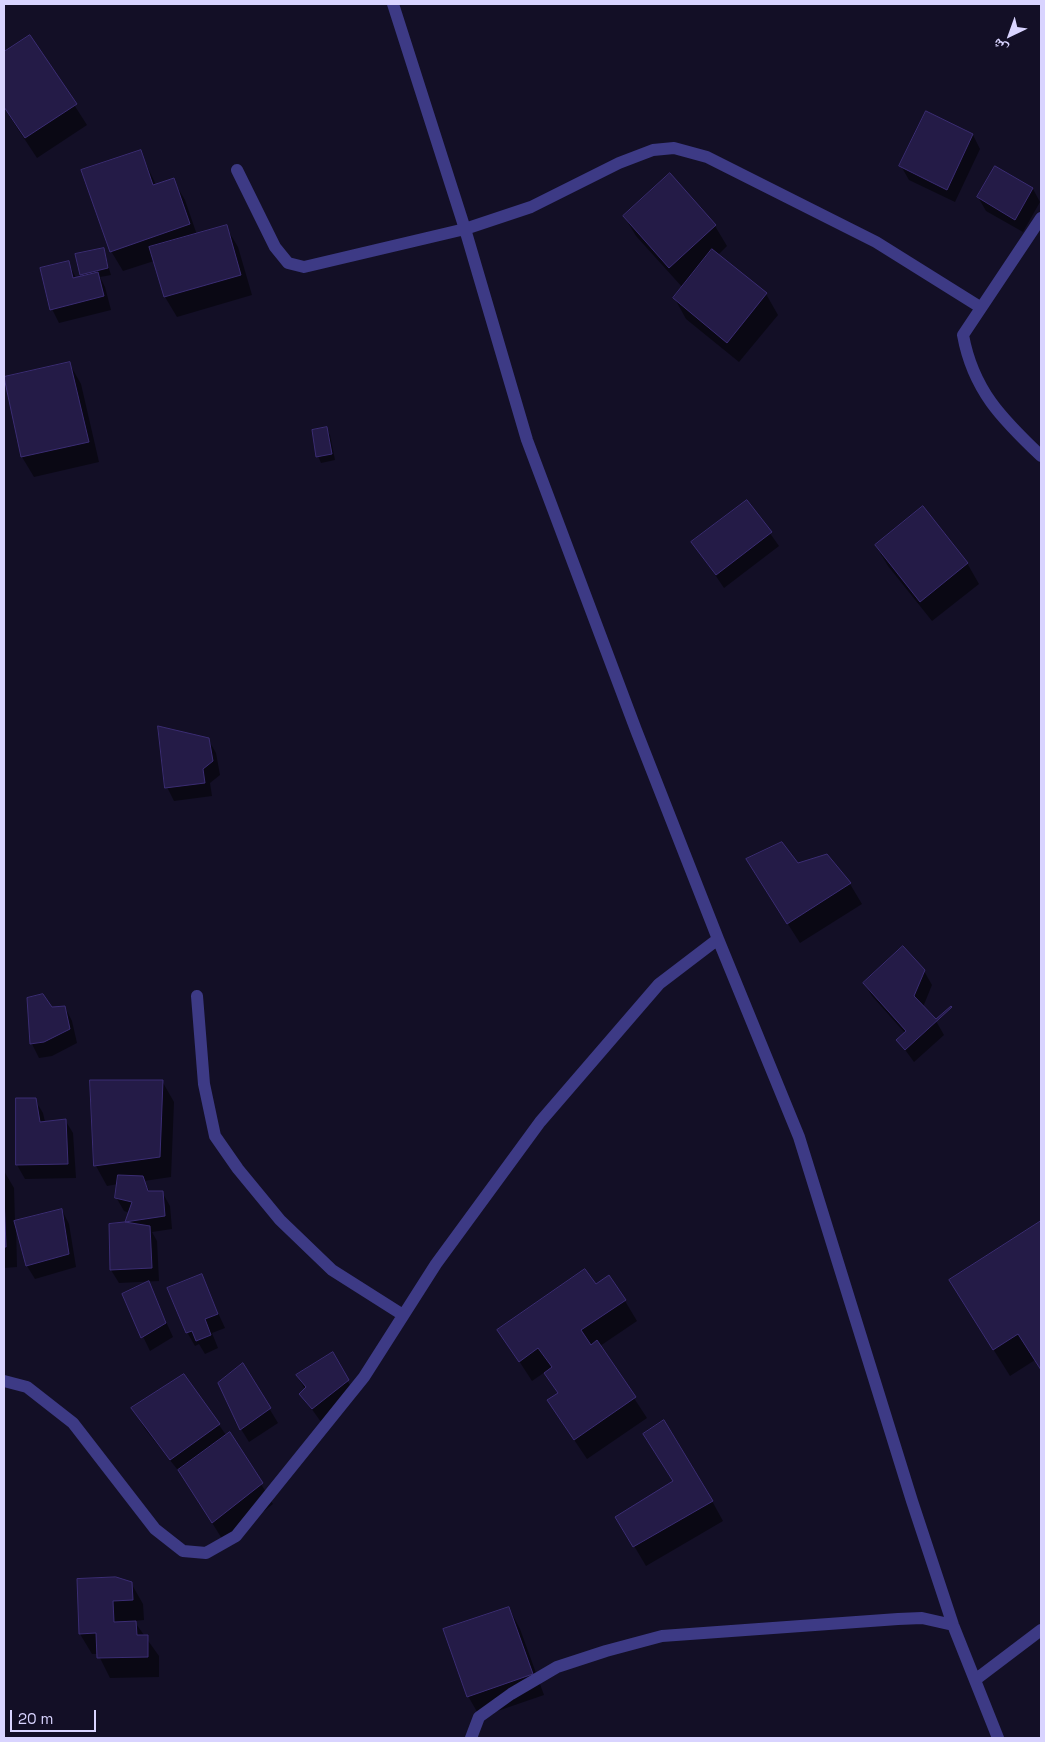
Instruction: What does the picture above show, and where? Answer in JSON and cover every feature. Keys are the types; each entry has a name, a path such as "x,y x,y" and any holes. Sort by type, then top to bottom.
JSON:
{"street":[{"path":"393,4 464,229 527,440 632,721 799,1137 953,1625 998,1738"},
{"path":"237,170 275,247 288,263 304,267 464,229 531,208 619,163 653,150 674,148 707,157 876,242 980,307"},
{"path":"1041,218 980,307 964,335 967,355 981,389 1016,433 1041,456"},
{"path":"4,1381 27,1387 72,1423 155,1529 182,1551 206,1553 236,1536 364,1377 436,1264 540,1122 659,984 718,939"},
{"path":"197,996 204,1084 215,1136 238,1169 280,1220 326,1264 403,1315"},
{"path":"471,1738 479,1717 557,1666 662,1636 906,1618 922,1618 953,1625"},
{"path":"975,1680 1041,1630"}],"building":[{"path":"30,35 77,104 25,138 4,107 4,52"},
{"path":"926,111 973,134 947,190 899,166"},
{"path":"141,150 153,185 174,178 190,224 110,252 81,170"},
{"path":"995,166 1033,188 1015,220 977,197"},
{"path":"670,173 716,225 669,268 623,216"},
{"path":"227,225 241,275 164,297 149,247"},
{"path":"104,248 108,268 80,275 75,254"},
{"path":"712,249 767,293 727,343 673,298"},
{"path":"69,261 73,278 98,272 104,296 50,310 40,268"},
{"path":"70,362 89,442 21,457 4,377"},
{"path":"327,427 332,454 316,457 312,430"},
{"path":"747,500 772,532 716,575 691,542"},
{"path":"923,506 968,563 920,602 875,545"},
{"path":"158,726 209,738 213,761 203,769 205,783 165,788"},
{"path":"782,842 798,863 827,854 851,883 787,924 746,859"},
{"path":"903,946 925,970 914,996 936,1019 952,1007 905,1050 896,1040 906,1031 863,983"},
{"path":"43,994 52,1007 65,1006 70,1029 44,1042 30,1044 27,998"},
{"path":"90,1080 163,1080 160,1157 94,1166"},
{"path":"16,1098 36,1098 40,1122 66,1119 68,1164 16,1165"},
{"path":"118,1175 143,1176 148,1191 163,1191 165,1216 125,1222 132,1202 115,1198"},
{"path":"4,1195 6,1247 4,1247"},
{"path":"62,1209 69,1254 26,1266 14,1221"},
{"path":"1041,1221 1041,1370 1018,1334 993,1350 949,1280"},
{"path":"125,1222 150,1226 152,1268 110,1270 109,1224"},
{"path":"585,1269 596,1284 609,1275 626,1300 581,1330 591,1345 597,1340 636,1397 574,1440 547,1400 558,1393 544,1373 552,1367 538,1348 519,1362 497,1330"},
{"path":"202,1274 218,1314 205,1319 211,1335 196,1341 192,1331 186,1333 167,1288"},
{"path":"149,1281 166,1323 141,1338 122,1294"},
{"path":"333,1352 349,1380 312,1409 299,1394 306,1387 296,1375"},
{"path":"243,1363 271,1408 240,1430 218,1383"},
{"path":"184,1374 220,1424 170,1460 131,1408"},
{"path":"664,1420 713,1501 633,1547 615,1517 673,1481 643,1434"},
{"path":"230,1432 263,1483 212,1523 178,1470"},
{"path":"116,1577 132,1582 133,1600 113,1601 114,1622 136,1621 137,1635 148,1635 148,1657 97,1658 96,1633 79,1634 77,1579"},
{"path":"509,1607 533,1674 467,1697 443,1629"}]}
